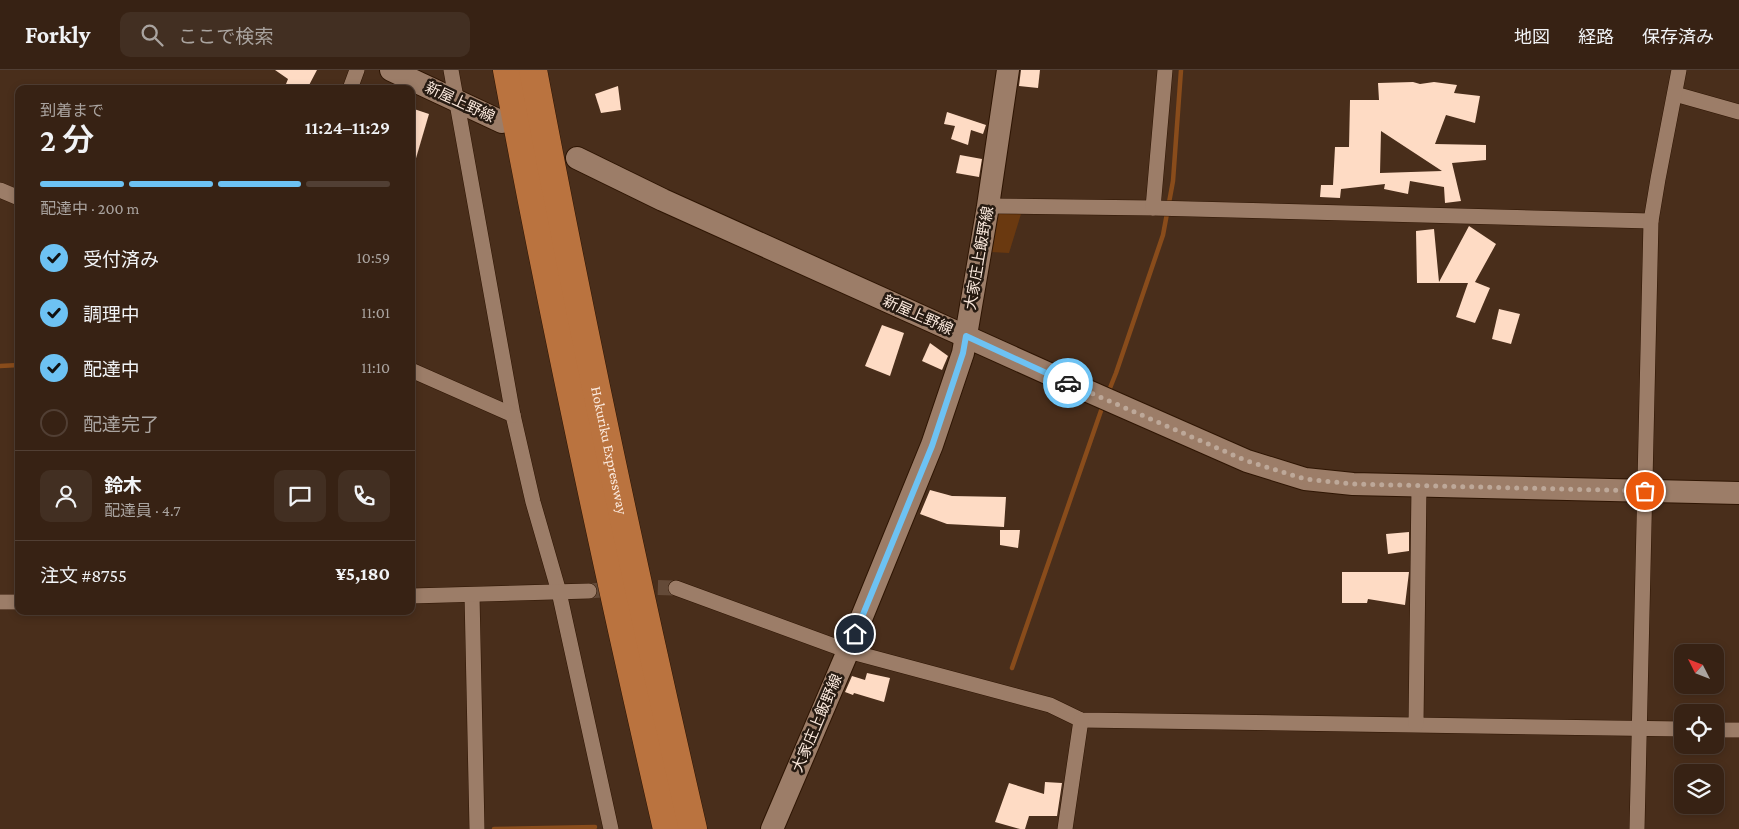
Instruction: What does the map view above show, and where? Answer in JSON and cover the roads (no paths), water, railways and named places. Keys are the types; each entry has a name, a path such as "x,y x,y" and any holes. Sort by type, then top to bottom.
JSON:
{"highway":[{"name":"Hokuriku Expressway","path":"506,70 529,192 580,437 666,829"},
{"name":"Hokuriku Expressway","path":"533,70 594,383 636,580 693,829"}],"main road":[{"name":"新屋上野線","path":"391,70 502,122"},
{"name":"大家庄上飯野線","path":"772,829 848,652 932,446 963,353 988,206 1008,70"},
{"name":"新屋上野線","path":"578,158 663,200 1056,377 1247,461 1305,479 1353,484 1739,493"}],"street":[{"path":"351,85 357,70"},
{"path":"451,70 513,415 533,502 559,592 611,829"},
{"path":"1153,208 1165,70"},
{"path":"1637,829 1652,221 1658,179 1680,70"},
{"path":"1675,94 1739,112"},
{"path":"0,190 15,196"},
{"path":"988,206 1153,208 1652,221"},
{"path":"415,372 513,415"},
{"path":"1416,724 1419,486"},
{"path":"676,588 848,652 1050,705 1081,720 1674,729"},
{"path":"415,596 589,591"},
{"path":"472,595 477,829"},
{"path":"0,602 15,602"},
{"path":"1064,829 1081,720"},
{"path":"1724,730 1739,730"}],"waterway":[{"path":"1108,393 1163,235 1173,181 1181,70"},
{"path":"0,366 15,365"},
{"path":"1012,668 1103,405"},
{"path":"494,829 595,827"}],"tunnel":[{"path":"589,591 642,587 676,588"}]}
